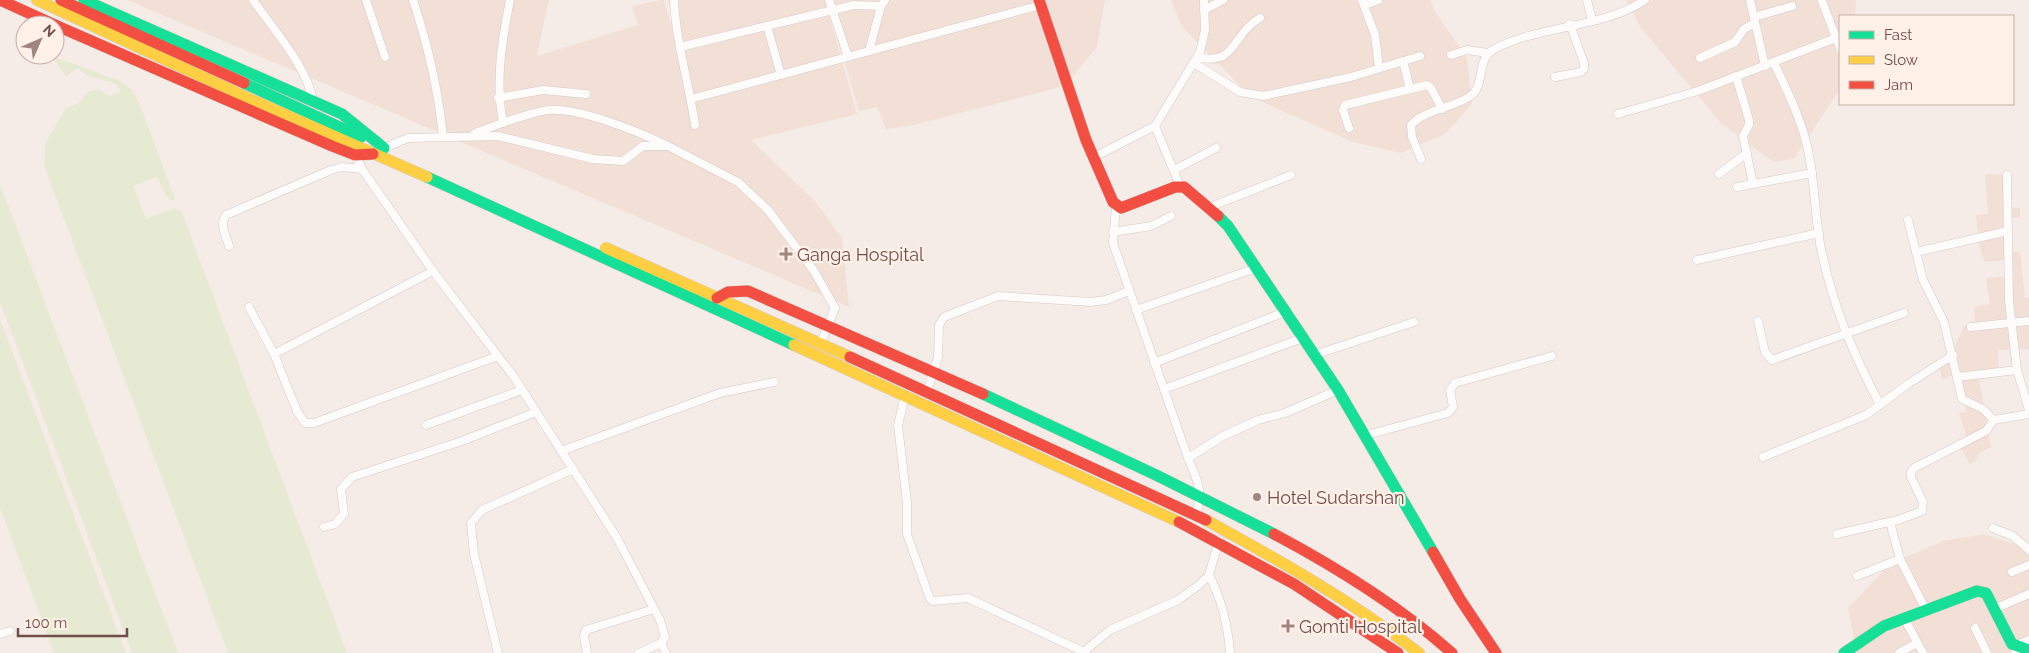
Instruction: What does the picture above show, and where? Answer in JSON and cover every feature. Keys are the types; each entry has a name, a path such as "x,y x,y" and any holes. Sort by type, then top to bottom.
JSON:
{"main road":[{"path":"0,0 33,15"},
{"path":"37,0 275,110 382,151 717,298 1196,515 1308,576 1386,628 1419,653"},
{"path":"61,0 1219,542 1299,586 1398,653"},
{"path":"84,0 342,114 382,151"},
{"path":"1040,3 1094,157 1116,206 1125,206 1180,186 1189,189 1228,226 1338,390 1363,436 1460,599 1496,653"},
{"path":"65,29 355,155 382,151"},
{"path":"717,298 728,292 748,291 828,324 1172,482 1234,512 1338,569 1420,625 1452,653"},
{"path":"1844,653 1857,649 1884,626 1977,591 1986,593 2010,641 2020,650"},
{"path":"1375,637 1388,653"}],"street":[{"path":"253,0 297,63 310,86 313,101"},
{"path":"366,0 385,57"},
{"path":"413,0 438,91 443,136"},
{"path":"503,123 498,98 503,34 510,0"},
{"path":"674,0 675,29 695,125"},
{"path":"829,0 848,57"},
{"path":"1094,157 1155,126 1195,60 1204,38 1204,0"},
{"path":"1204,10 1223,0"},
{"path":"1378,0 1364,2 1375,35 1380,68"},
{"path":"1587,0 1592,20"},
{"path":"1451,55 1467,50 1488,53 1538,33 1631,8 1645,0"},
{"path":"1750,0 1765,66"},
{"path":"1822,1 1839,46"},
{"path":"680,47 854,5 883,3 869,51"},
{"path":"691,99 1040,3"},
{"path":"1700,58 1736,42 1744,29 1755,20 1792,6"},
{"path":"1195,60 1214,60 1227,55 1248,26 1260,18"},
{"path":"1555,77 1581,72 1584,69 1584,63 1570,24"},
{"path":"767,26 781,75"},
{"path":"1618,114 1698,91 1836,38"},
{"path":"1421,159 1412,137 1411,125 1474,93 1480,82 1482,64 1488,53"},
{"path":"1195,60 1240,92 1263,96 1351,77 1420,56"},
{"path":"1403,61 1410,89"},
{"path":"1774,63 1803,133 1812,173 1818,233 1845,335 1880,405"},
{"path":"1736,76 1749,120 1749,125 1743,134 1753,184"},
{"path":"1348,128 1343,110 1345,105 1410,89 1429,86 1442,109"},
{"path":"498,98 543,90 586,94"},
{"path":"469,135 550,110 578,114 630,128 738,182 768,210 814,271 835,308 820,345"},
{"path":"1155,126 1180,186"},
{"path":"382,151 408,138 469,135 498,136 593,159 623,161 643,146 668,146"},
{"path":"1174,170 1216,148"},
{"path":"1719,174 1747,153"},
{"path":"355,155 362,169 433,271 522,390 617,538 654,609 665,637 661,643 639,653"},
{"path":"229,246 222,220 226,215 331,170 342,167 362,169"},
{"path":"1736,187 1812,173"},
{"path":"1210,207 1291,175"},
{"path":"1837,534 1890,522 1917,513 1924,506 1911,476 1914,468 1986,431 1994,420 2029,412 2017,370 2011,324 2008,284 2007,175"},
{"path":"1116,206 1112,232 1113,243 1188,458 1199,482 1201,497 1196,515"},
{"path":"1112,232 1151,226 1171,216"},
{"path":"1908,220 1927,289 1941,314 1953,355 1962,400 1983,410 1994,420"},
{"path":"1916,252 2008,231"},
{"path":"1697,260 1818,233"},
{"path":"1136,310 1256,268"},
{"path":"274,354 433,271"},
{"path":"927,392 938,357 940,320 952,314 998,296 1091,302 1106,300 1129,291"},
{"path":"250,307 274,354 301,418 305,423 314,423 498,356"},
{"path":"1154,363 1285,312"},
{"path":"1758,321 1765,352 1772,360 1904,313"},
{"path":"1971,327 2029,321"},
{"path":"1314,355 1414,322"},
{"path":"1164,389 1303,338"},
{"path":"1763,457 1866,415 1908,384 1953,355"},
{"path":"1363,436 1448,413 1453,407 1450,390 1454,383 1552,356"},
{"path":"1957,377 2017,370"},
{"path":"561,451 720,393 774,382"},
{"path":"426,426 522,390"},
{"path":"1188,458 1217,439 1258,420 1285,412 1338,390"},
{"path":"905,396 898,425 907,503 907,534 930,599 933,601 968,598 1084,652 1110,630 1178,600 1199,585 1209,575 1222,528"},
{"path":"324,527 335,524 344,514 341,488 345,482 352,478 462,441 536,412"},
{"path":"498,653 474,554 471,523 482,510 573,469"},
{"path":"1890,522 1900,560 1926,610"},
{"path":"1993,528 2013,536 2029,550"},
{"path":"1857,576 1900,560"},
{"path":"2012,572 2029,564"},
{"path":"1209,575 1220,598 1229,632 1230,653"},
{"path":"1994,609 2029,594"},
{"path":"587,653 584,636 586,630 654,609"},
{"path":"1904,618 1923,653"},
{"path":"1975,628 1987,653"},
{"path":"0,634 10,631"},
{"path":"2020,650 2029,640"},
{"path":"661,643 666,653"},
{"path":"1899,653 1917,643"}],"shaded area":[{"path":"127,0 549,0 537,56 638,25 632,6 660,0 664,0 678,49 829,15 857,114 751,140 816,202 842,238 849,307"},
{"path":"668,0 1105,0 1097,47 1065,86 910,126 886,129 877,107 859,111 829,9 681,45"},
{"path":"1171,0 1431,0 1434,10 1467,58 1472,104 1445,134 1401,153 1353,142 1251,97 1182,27"},
{"path":"1626,0 1856,0 1855,15 1839,15 1839,91 1794,159 1773,162 1720,122 1641,28"},
{"path":"1985,174 2009,175 2008,207 2020,208 2020,218 2009,218 2009,251 2020,252 2025,298 2029,297 2029,349 1998,350 1999,371 1978,373 1991,447 1976,455 1977,460 1970,464 1959,445 1967,439 1959,413 1966,412 1964,392 1959,375 1950,376 1942,380 1940,368 1954,347 1965,325 1975,322 1974,307 1990,304 1986,278 2010,276 2010,260 1985,262 1979,246 1976,215 1988,214"},
{"path":"1984,534 2029,549 2029,653 1857,653 1848,608 1890,564 1943,541"}],"green space":[{"path":"65,61 120,81 132,90 139,102 175,198 172,201 166,196 157,177 133,186 146,219 175,208 182,213 347,653 228,653 44,166 45,144 65,109 80,102 89,91 99,90 110,96 121,91 115,84 93,78 78,69 66,77 58,65 65,65"},
{"path":"0,184 178,653 132,653 0,302"},
{"path":"0,319 126,653 54,653 0,508"}],"traffic: fast":[{"path":"84,0 342,114 384,148"},
{"path":"244,83 361,137"},
{"path":"427,177 794,345"},
{"path":"1218,216 1228,226 1338,390 1433,552"},
{"path":"983,394 1156,475 1274,534"},
{"path":"1844,653 1884,626 1977,591 1986,593 2012,644 2029,650"}],"traffic: slow":[{"path":"37,0 250,99 427,177"},
{"path":"606,248 850,357"},
{"path":"794,345 1179,522"},
{"path":"1206,520 1342,599 1419,653"}],"traffic: jam":[{"path":"0,0 33,15"},
{"path":"61,0 244,83"},
{"path":"1039,0 1086,140 1113,202 1121,208 1175,187 1184,187 1218,216"},
{"path":"65,29 332,146 355,155 373,154"},
{"path":"717,298 728,292 748,291 983,394"},
{"path":"850,357 1206,520"},
{"path":"1179,522 1294,584 1398,653"},
{"path":"1274,534 1367,588 1452,653"},
{"path":"1433,552 1460,599 1496,653"}],"place":[{"name":"Ganga Hospital","path":"786,254"},
{"name":"Hotel Sudarshan","path":"1257,497"},
{"name":"Gomti Hospital","path":"1288,626"}]}
